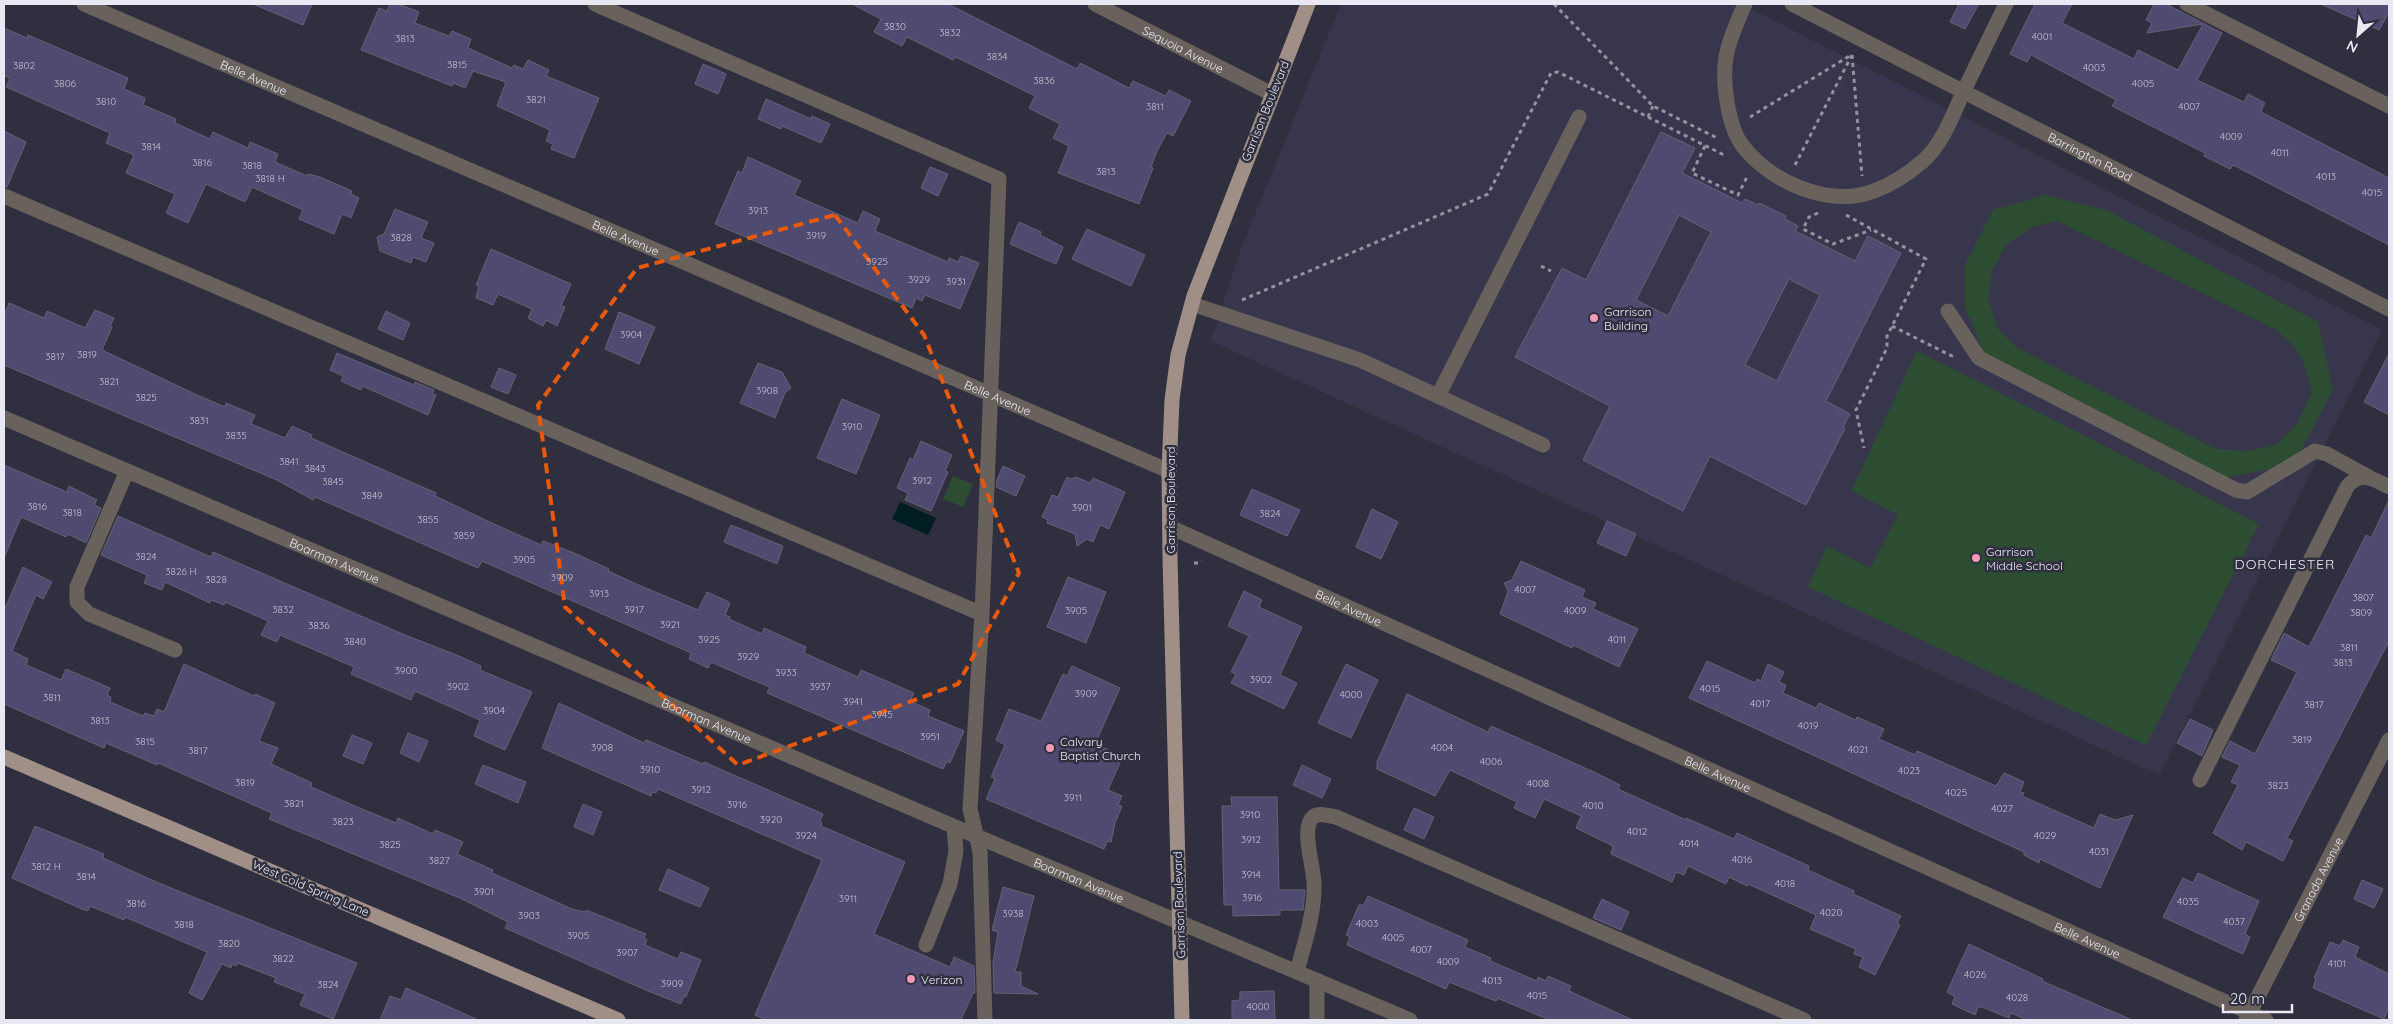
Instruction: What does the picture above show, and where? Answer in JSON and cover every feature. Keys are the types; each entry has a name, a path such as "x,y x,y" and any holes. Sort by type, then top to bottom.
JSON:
{"main road":[{"name":"Garrison Boulevard","path":"1182,1020 1169,471 1172,400 1178,355 1192,304 1308,4"},
{"name":"West Cold Spring Lane","path":"4,757 618,1020"}],"street":[{"name":"Belle Avenue","path":"84,4 1169,471"},
{"path":"595,4 999,179 982,614 970,809 980,852 984,1020"},
{"name":"Sequoia Avenue","path":"1095,4 1272,94"},
{"path":"1745,4 1726,57 1725,84 1730,115 1741,144 1761,166 1790,183 1814,192 1844,196 1881,188 1902,177 1924,160 1942,136 2006,4"},
{"name":"Barrington Road","path":"1792,4 2389,309"},
{"path":"2187,4 2389,106"},
{"path":"1438,396 1579,117"},
{"path":"4,196 982,614"},
{"path":"1192,304 1360,360 1543,445"},
{"path":"1948,311 1978,358 2236,490 2247,492 2316,451 2327,454 2389,487"},
{"name":"Boarman Avenue","path":"4,418 954,827 1410,1020"},
{"path":"128,471 77,588 77,602 89,614 175,650"},
{"path":"2200,780 2347,487 2352,480 2362,476 2369,477"},
{"name":"Belle Avenue","path":"1170,527 2248,1017 2266,1020"},
{"name":"Granada Avenue","path":"2248,1017 2389,740"},
{"path":"1297,972 1312,908 1314,884 1308,826 1312,817 1319,814 1336,817 1804,1020"},
{"path":"926,945 950,884 956,851 954,827"},
{"path":"1317,980 1317,1020"}],"path":[{"path":"1554,4 1653,106 1722,140"},
{"path":"1747,119 1852,55"},
{"path":"1795,166 1852,55"},
{"path":"1852,55 1863,181"},
{"path":"1242,300 1488,194 1551,73 1558,72 1729,158"},
{"path":"1648,117 1653,106"},
{"path":"1705,146 1692,173 1738,195 1750,170"},
{"path":"1822,210 1809,216 1803,229 1833,244 1871,230"},
{"path":"1838,211 1926,260 1887,336 1887,348 1856,410 1864,448"},
{"path":"1541,266 1551,271"}],"highlighted area":[{"path":"835,215 924,335 1019,573 958,684 738,765 565,607 538,405 637,268"}],"shaded area":[{"name":"Garrison Middle School","path":"1341,4 1741,4 2382,330 2159,775 1211,341 1240,251"},
{"path":"900,502 936,518 928,535 892,519"}],"green space":[{"path":"2044,195 2106,210 2318,322 2333,390 2293,465 2222,478 1986,357 1965,308 1965,265 1993,210","holes":["2057,221 2277,330 2295,347 2305,366 2312,392 2297,424 2276,445 2248,451 2216,449 2016,347 1998,329 1988,300 1992,270 2007,244 2032,227"]},
{"path":"1917,351 2259,524 2146,745 1808,587 1827,546 1870,568 1898,515 1851,491"},
{"path":"953,476 973,484 963,507 943,499"}],"building":[{"path":"253,4 312,4 303,25"},
{"path":"390,4 398,4 419,12 415,23 449,36 452,31 471,39 468,48 512,68 514,65 523,69 528,60 549,70 546,76 599,98 574,158 551,149 553,144 546,141 550,130 497,106 506,82 473,71 465,88 453,83 452,86 361,50 379,8 387,11"},
{"path":"852,4 948,4 1077,69 1080,63 1129,88 1133,81 1166,96 1169,90 1191,101 1173,136 1167,133 1157,151 1151,167 1153,168 1139,204 1058,173 1069,146 1053,138 1060,124 1029,108 1035,96 956,57 953,60 907,37 902,46 874,32 881,19"},
{"path":"1959,4 1979,4 1965,29 1950,22"},
{"path":"2035,4 2072,4 2062,23 2134,59 2138,50 2178,70 2203,24 2147,33 2152,23 2146,20 2154,4 2166,4 2222,33 2197,80 2244,102 2248,94 2265,103 2261,111 2263,113 2389,178 2389,245 2233,165 2230,169 2204,156 2205,153 2112,106 2116,100 2031,55 2027,62 2010,54"},
{"path":"2321,4 2389,4 2389,12 2379,30"},
{"path":"4,28 27,38 28,35 128,78 124,89 145,98 143,105 176,119 175,123 210,139 213,132 248,148 250,142 278,154 275,162 307,176 308,174 320,177 352,191 351,194 359,198 351,218 342,214 334,234 299,219 303,210 252,187 245,202 206,184 188,223 166,213 175,194 126,173 134,155 106,143 110,133 6,87 10,78 4,76"},
{"path":"703,64 726,74 718,94 695,84"},
{"path":"766,99 811,119 812,116 830,124 821,143 782,126 781,129 758,119"},
{"path":"4,131 26,142 7,187 4,187"},
{"name":"Garrison Building","path":"1661,132 1695,148 1682,173 1742,203 1745,199 1758,205 1759,203 1786,216 1785,219 1798,226 1795,231 1855,261 1868,236 1901,253 1826,401 1850,414 1843,427 1845,428 1806,505 1710,456 1683,511 1583,460 1610,406 1515,357 1562,268 1586,280","holes":["1679,215 1711,232 1668,316 1636,300","1789,279 1820,295 1777,381 1745,365"]},
{"path":"748,157 801,181 794,195 858,223 863,211 880,219 875,231 948,262 949,258 958,262 961,256 979,263 960,309 925,295 922,301 916,298 912,308 715,224 738,171 742,173"},
{"path":"930,167 948,174 938,196 921,188"},
{"path":"395,209 428,222 421,238 434,243 426,262 413,257 411,263 380,251 377,237 384,234"},
{"path":"1019,222 1041,232 1040,235 1063,247 1056,264 1010,244"},
{"path":"1087,229 1145,255 1131,286 1072,259"},
{"path":"491,249 571,284 561,306 565,307 557,326 546,320 543,326 528,318 532,309 498,294 493,305 476,298 479,286 476,285"},
{"path":"9,303 44,318 47,311 85,328 95,310 114,318 102,350 225,407 226,403 255,415 251,424 285,438 292,426 312,435 311,438 436,493 435,496 494,524 541,545 543,541 574,553 634,583 698,610 707,592 725,600 730,603 725,615 730,617 729,619 762,634 764,628 806,647 804,653 858,677 861,670 914,693 910,701 930,710 928,716 964,731 950,763 947,761 943,769 767,693 770,687 711,662 708,668 689,659 691,653 482,561 478,568 315,497 313,500 277,480 4,365 4,316"},
{"path":"386,311 410,323 403,340 378,329"},
{"path":"619,312 655,327 639,364 605,349"},
{"path":"337,353 414,385 415,382 434,390 432,394 436,395 428,415 362,386 361,390 341,381 343,376 330,370"},
{"path":"2389,354 2389,415 2364,402"},
{"path":"758,363 782,372 791,388 785,393 775,418 740,403"},
{"path":"499,368 516,375 508,394 491,387"},
{"path":"842,399 880,415 856,474 817,458"},
{"path":"921,441 952,455 945,471 948,472 931,511 905,500 908,493 897,488 910,458 913,460"},
{"path":"4,465 67,492 69,486 97,500 94,505 101,508 86,543 68,534 66,537 21,517 4,558"},
{"path":"1003,466 1025,476 1016,496 996,487"},
{"path":"1067,477 1071,479 1076,477 1090,483 1093,478 1125,492 1109,529 1100,525 1093,542 1087,539 1077,546 1075,534 1047,523 1048,520 1042,517 1052,495 1058,497"},
{"path":"1252,489 1300,510 1287,536 1240,515"},
{"path":"2389,500 2389,641 2287,838 2293,841 2283,861 2246,842 2242,850 2213,833 2238,785 2231,782 2240,765 2222,757 2230,741 2255,754 2297,672 2271,660 2284,633 2309,647 2366,535 2371,538"},
{"path":"1372,509 1398,522 1381,559 1356,547"},
{"path":"118,516 211,557 213,552 405,635 454,654 481,666 480,670 532,692 505,750 474,736 480,720 417,692 414,692 411,700 351,674 354,667 280,635 277,642 261,635 268,621 225,602 224,605 211,600 210,603 165,582 162,590 144,583 147,575 101,555"},
{"path":"1607,521 1636,534 1626,556 1597,543"},
{"path":"731,525 783,546 777,564 724,542"},
{"path":"1521,561 1585,590 1582,597 1596,603 1593,609 1638,629 1619,667 1573,645 1572,648 1500,614 1508,591 1504,583 1512,580"},
{"path":"23,567 52,582 43,599 36,595 12,651 28,659 26,665 61,680 66,669 110,688 107,695 111,697 110,702 143,716 145,713 154,716 157,709 164,712 184,664 254,696 255,694 275,703 259,741 278,748 271,764 312,783 311,787 396,823 398,818 433,834 435,830 463,842 457,854 493,870 492,873 572,909 585,912 586,910 646,934 644,938 647,940 645,945 678,959 681,952 701,960 686,997 684,996 681,1004 648,991 505,928 508,922 462,899 269,819 272,813 158,763 157,765 106,743 104,748 4,704 4,611"},
{"path":"1068,577 1106,592 1086,643 1047,627"},
{"path":"1244,591 1262,600 1259,607 1302,627 1280,675 1297,683 1284,709 1231,683 1236,674 1231,672 1249,636 1228,626"},
{"path":"1707,661 1755,683 1757,679 1761,681 1768,664 1784,672 1779,682 1786,685 1783,693 1816,708 1819,703 1856,720 1857,717 1884,729 1879,739 1915,755 1917,751 1996,786 2004,773 2024,782 2020,792 2024,793 2022,796 2094,828 2100,814 2115,820 2133,815 2100,888 2040,859 2039,863 2024,855 2024,852 1689,698"},
{"path":"1346,664 1378,680 1351,738 1318,723"},
{"path":"1072,666 1120,688 1095,744 1123,756 1108,790 1122,796 1118,805 1122,806 1115,823 1111,842 1107,841 1104,849 986,799 995,779 991,777 1005,745 996,740 1009,709 1041,721 1063,674 1067,676"},
{"path":"1407,694 1488,732 1491,726 1594,772 1620,785 1618,789 1686,820 1686,818 1734,839 1737,833 1809,866 1808,870 1854,891 1853,894 1901,916 1897,923 1900,925 1875,975 1859,967 1863,957 1854,954 1856,949 1810,929 1816,915 1748,884 1747,886 1729,877 1726,884 1688,866 1684,875 1676,872 1672,882 1611,854 1613,846 1576,828 1581,816 1544,799 1535,818 1514,808 1517,802 1450,770 1435,796 1377,769 1377,762"},
{"path":"559,703 644,743 646,740 703,764 704,762 823,814 820,822 822,823 821,826 905,862 874,934 950,967 954,957 974,966 975,993 973,993 961,1020 766,1020 755,1015 822,860 658,789 656,793 652,792 651,796 542,748"},
{"path":"2190,719 2213,730 2202,756 2177,743"},
{"path":"408,733 428,741 419,762 400,753"},
{"path":"352,735 372,743 363,764 343,756"},
{"path":"483,765 526,782 518,803 475,784"},
{"path":"1302,765 1331,779 1322,798 1293,785"},
{"path":"1231,797 1277,797 1279,890 1305,890 1303,910 1280,910 1280,915 1233,916 1233,905 1224,905 1222,806 1232,806"},
{"path":"583,804 602,812 593,835 574,827"},
{"path":"1414,808 1434,817 1424,839 1404,830"},
{"path":"35,826 104,854 103,858 161,884 357,963 333,1019 300,1005 305,994 274,982 276,978 238,963 236,966 232,964 231,968 222,964 202,1000 189,993 207,952 125,917 124,920 90,906 88,911 82,909 12,878"},
{"path":"668,869 709,888 700,907 659,890"},
{"path":"2198,873 2259,901 2245,934 2250,937 2243,954 2163,917 2183,878 2193,883"},
{"path":"2362,880 2383,889 2374,908 2354,899"},
{"path":"1003,887 1034,896 1015,972 1021,972 1021,986 1038,994 994,993 993,963 998,932 992,930"},
{"path":"1368,896 1468,940 1465,947 1491,958 1490,961 1537,981 1538,977 1546,981 1548,976 1571,986 1569,991 1633,1020 1550,1020 1497,998 1496,1001 1449,982 1446,989 1347,945 1350,937 1346,935 1359,905 1364,905"},
{"path":"1602,899 1629,912 1621,930 1593,918"},
{"path":"2343,940 2359,947 2355,957 2389,974 2389,1007 2384,1019 2313,988 2316,979 2314,978 2330,942 2340,946"},
{"path":"1969,944 2043,979 2042,981 2132,1020 2027,1020 2011,1013 2009,1018 1982,1007 1978,1007 1975,1015 1952,1004 1955,997 1947,992"},
{"path":"406,988 478,1020 380,1020 390,996 401,1000"},
{"path":"1274,991 1275,1020 1232,1020 1232,1001 1240,1000 1240,992"}],"place":[{"name":"Garrison Building","path":"1594,318"},
{"name":"Garrison Middle School","path":"1976,558"},
{"name":"Calvary Baptist Church","path":"1050,748"},
{"name":"Verizon","path":"911,979"}],"district":[{"name":"DORCHESTER","path":"2285,564"}]}
